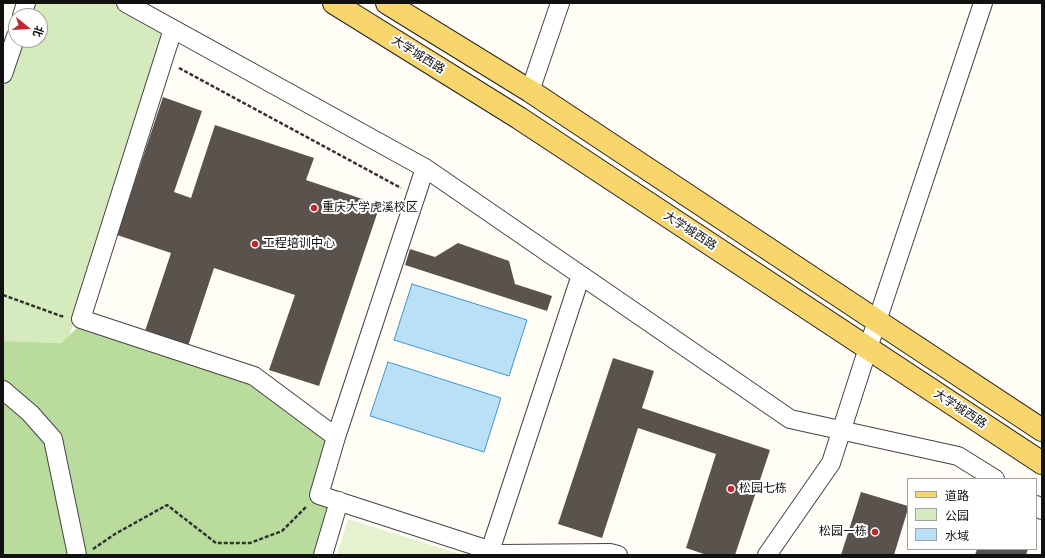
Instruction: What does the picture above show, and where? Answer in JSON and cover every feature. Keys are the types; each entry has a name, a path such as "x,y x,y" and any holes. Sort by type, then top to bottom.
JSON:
{"main road":[{"name":"大学城西路","path":"334,3 519,118 1042,463"},
{"path":"387,3 530,91 1042,430"}],"street":[{"path":"126,3 425,168 790,419 958,456 993,478"},
{"path":"530,91 560,3"},
{"path":"767,555 831,463 983,3"},
{"path":"173,29 81,319 254,376 336,437"},
{"path":"3,74 12,48"},
{"path":"425,168 336,437 319,495 501,554 610,553 618,555"},
{"path":"490,551 581,275"},
{"path":"3,390 30,413 53,439 84,553"},
{"path":"781,555 842,467 841,430"},
{"path":"323,555 339,501"}],"path":[{"path":"164,60 416,196"},
{"path":"3,295 61,316 81,319"},
{"path":"84,553 114,534 167,505 216,543 250,543 282,531 319,495"}],"green space":[{"path":"31,3 114,3 166,32 70,334 61,343 3,341 3,87 16,48 48,48 48,8 29,8"},
{"path":"79,326 252,381 328,438 329,506 314,555 3,555 3,341 61,343"},
{"path":"348,519 463,555 337,555"}],"water":[{"path":"412,284 527,320 509,376 394,340"},
{"path":"388,362 501,398 484,452 370,416"}],"building":[{"name":"工程培训中心","path":"163,97 202,111 174,192 191,198 215,125 314,158 306,180 380,205 319,386 269,370 295,295 214,268 188,346 145,331 171,253 117,235"},
{"path":"458,243 509,261 515,284 552,296 547,311 405,265 410,249 435,257"},
{"name":"松园七栋","path":"613,358 654,371 642,408 770,450 735,555 707,555 686,548 716,454 638,428 602,538 558,524"},
{"name":"松园一栋","path":"861,492 907,506 907,512 894,555 841,555"},
{"path":"977,550 1028,550 1026,555 975,555"}],"place":[{"name":"重庆大学虎溪校区","path":"314,208"},
{"name":"工程培训中心","path":"255,244"},
{"name":"松园七栋","path":"731,489"},
{"name":"松园一栋","path":"875,532"}]}
